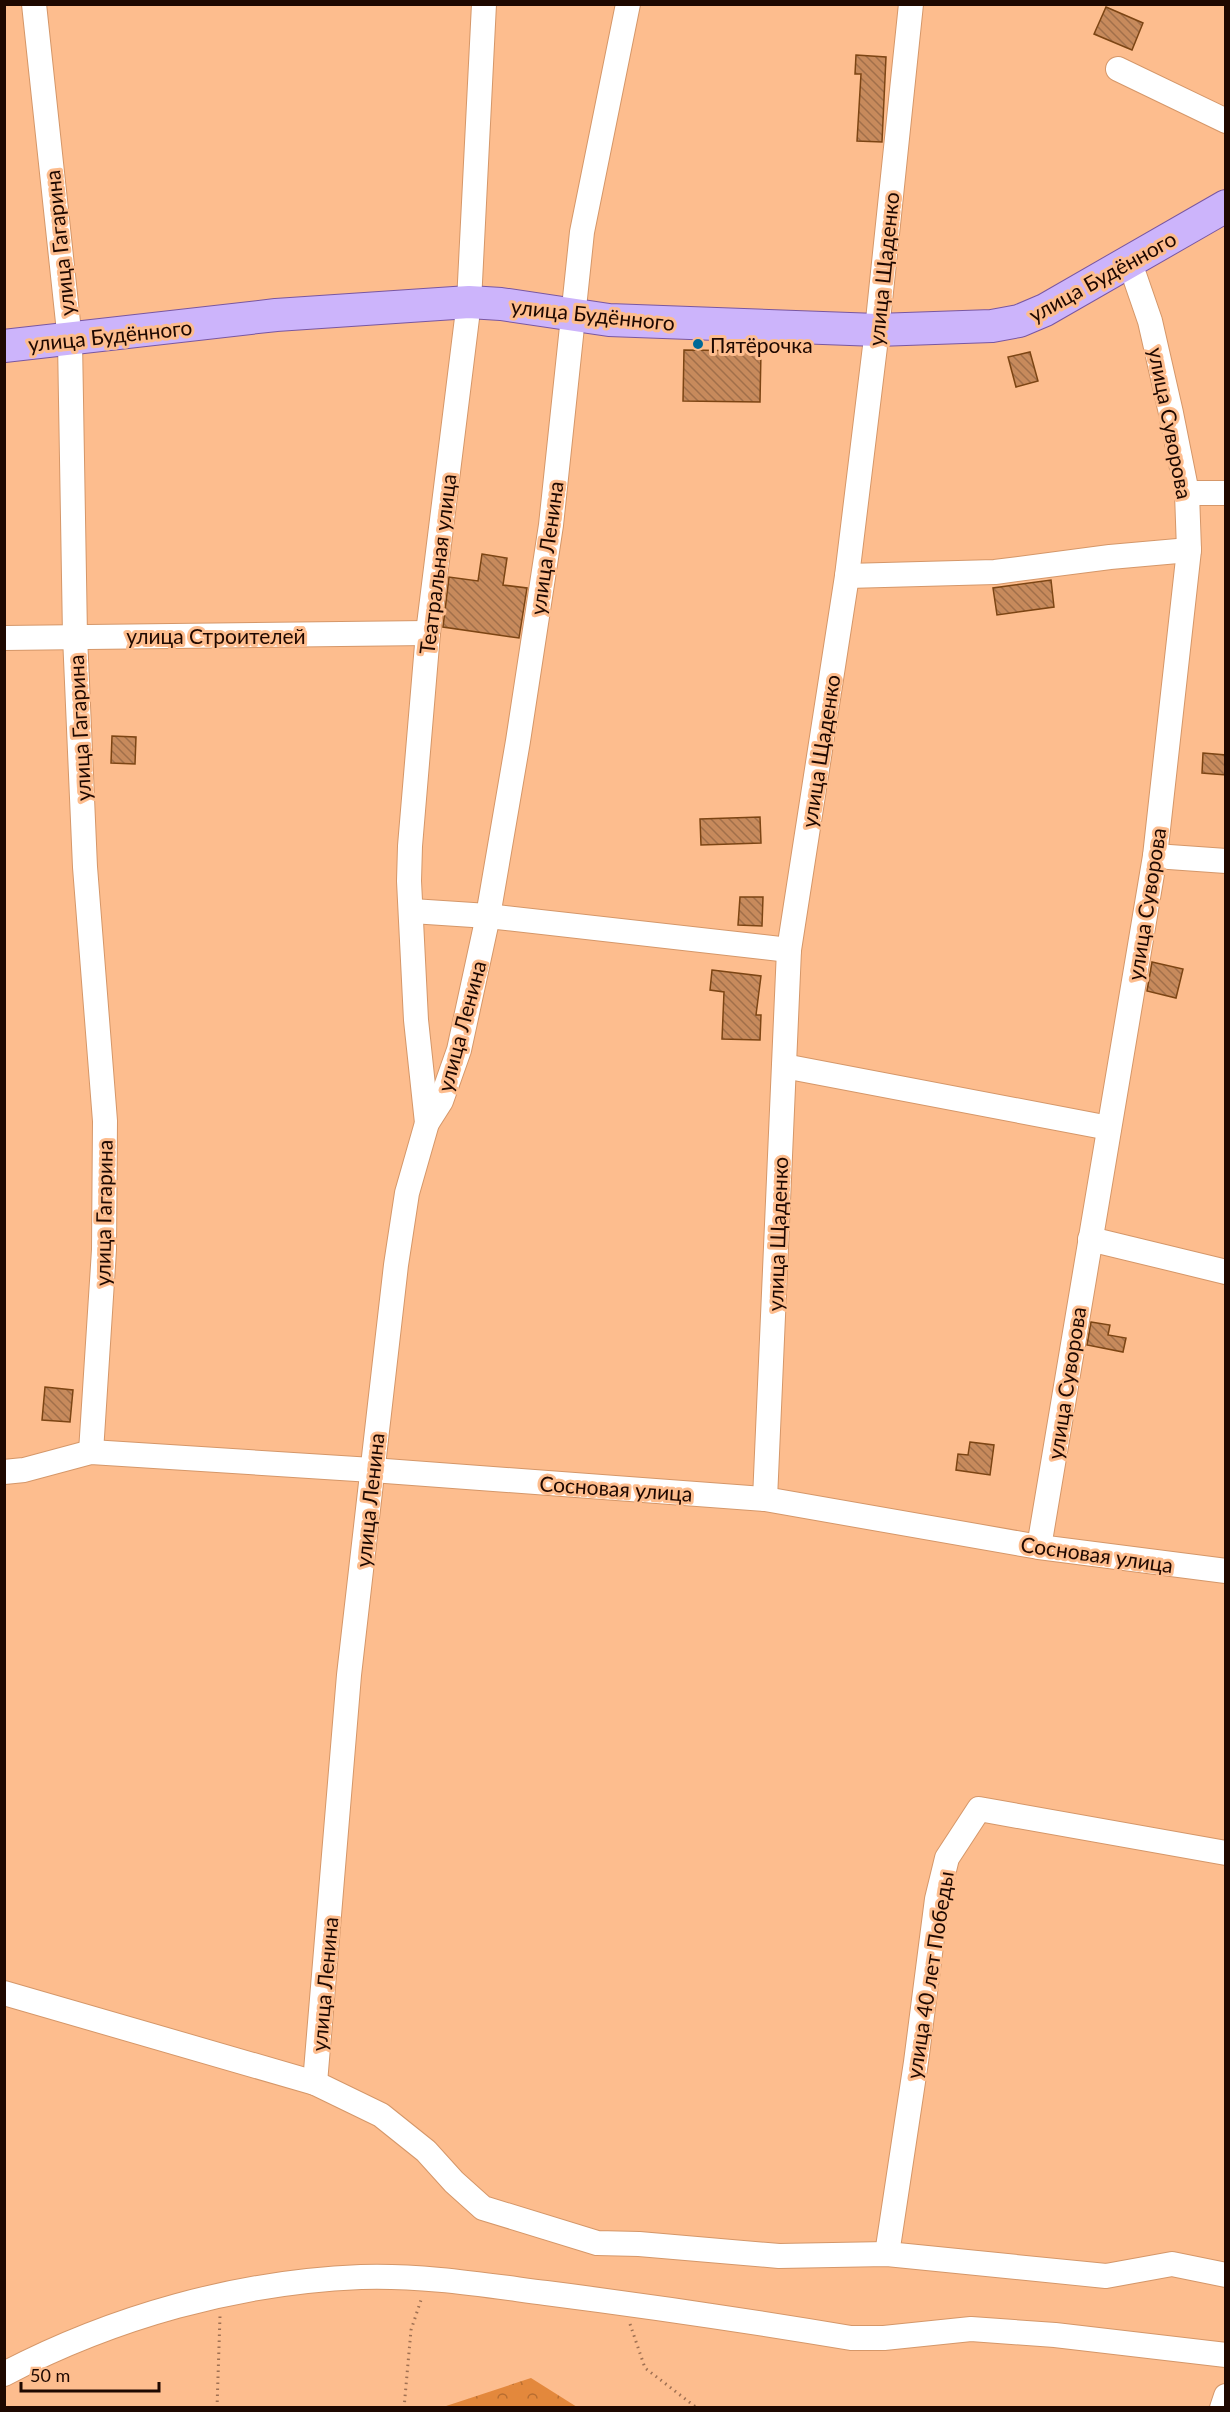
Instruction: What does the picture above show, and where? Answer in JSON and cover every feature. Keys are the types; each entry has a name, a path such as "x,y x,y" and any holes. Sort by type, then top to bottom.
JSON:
{"main road":[{"name":"улица Будённого","path":"4,346 276,315 469,302 501,304 572,316 640,322 877,330 992,327 1019,321 1045,310 1226,206"}],"street":[{"name":"улица Гагарина","path":"34,4 70,340 75,636 86,867 105,1120 104,1250 91,1452"},
{"name":"Театральная улица","path":"427,1123 416,1020 409,880 410,846 428,633 469,302 484,4"},
{"name":"улица Ленина","path":"315,2084 349,1675 407,1193 427,1123 441,1101 459,1050 488,916 518,741 550,525 582,232 628,4"},
{"name":"улица Щаденко","path":"765,1499 789,950 847,576 877,330 911,4"},
{"path":"1118,69 1226,121"},
{"name":"улица Суворова","path":"1039,1547 1155,856 1188,550 1187,493 1150,321 1130,262"},
{"path":"1187,493 1226,493"},
{"path":"847,576 995,572 1110,557 1188,550"},
{"name":"улица Строителей","path":"4,638 428,633"},
{"path":"1155,856 1226,861"},
{"path":"412,911 488,916 789,950"},
{"path":"784,1066 1109,1128"},
{"path":"1090,1239 1226,1272"},
{"name":"Сосновая улица","path":"4,1472 24,1470 91,1452 765,1499 1039,1547 1226,1571"},
{"name":"улица 40 лет Победы","path":"887,2254 916,2062 937,1899 947,1858 979,1809 1226,1853"},
{"path":"4,1993 315,2084 381,2115 426,2151 454,2182 483,2208 597,2243 639,2244 779,2256 887,2254 1106,2276 1172,2264 1226,2275"},
{"path":"4,2374 98,2330 162,2309 296,2283 361,2277 429,2278 623,2302 851,2338 884,2338 971,2329 1055,2335 1226,2355"},
{"path":"1222,2408 1226,2396"}],"path":[{"path":"405,2408 411,2330 429,2278"},
{"path":"217,2408 221,2296"},
{"path":"623,2302 645,2368 697,2408"}],"green space":[{"path":"531,2378 577,2407 443,2407"}],"building":[{"path":"1106,7 1143,23 1132,50 1094,34"},
{"path":"856,55 886,57 882,142 857,141 861,74 855,74"},
{"path":"684,350 761,351 760,402 683,401"},
{"path":"1030,352 1038,381 1016,387 1008,357"},
{"path":"482,554 507,558 503,585 527,588 519,638 443,627 449,577 478,581"},
{"path":"1051,580 1054,607 997,615 993,588"},
{"path":"112,736 136,737 135,764 111,763"},
{"path":"1203,753 1226,755 1226,775 1202,773"},
{"path":"760,817 761,843 701,845 700,819"},
{"path":"740,897 763,897 762,926 738,925"},
{"path":"1152,962 1183,969 1176,998 1147,991"},
{"path":"712,970 761,976 756,1015 761,1015 760,1040 722,1039 724,992 710,990"},
{"path":"1091,1322 1110,1325 1108,1335 1126,1338 1123,1352 1087,1345"},
{"path":"45,1387 73,1390 70,1422 42,1420"},
{"path":"970,1442 994,1445 990,1475 956,1470 958,1454 968,1455"}],"place":[{"name":"Пятёрочка","path":"698,344"}]}
